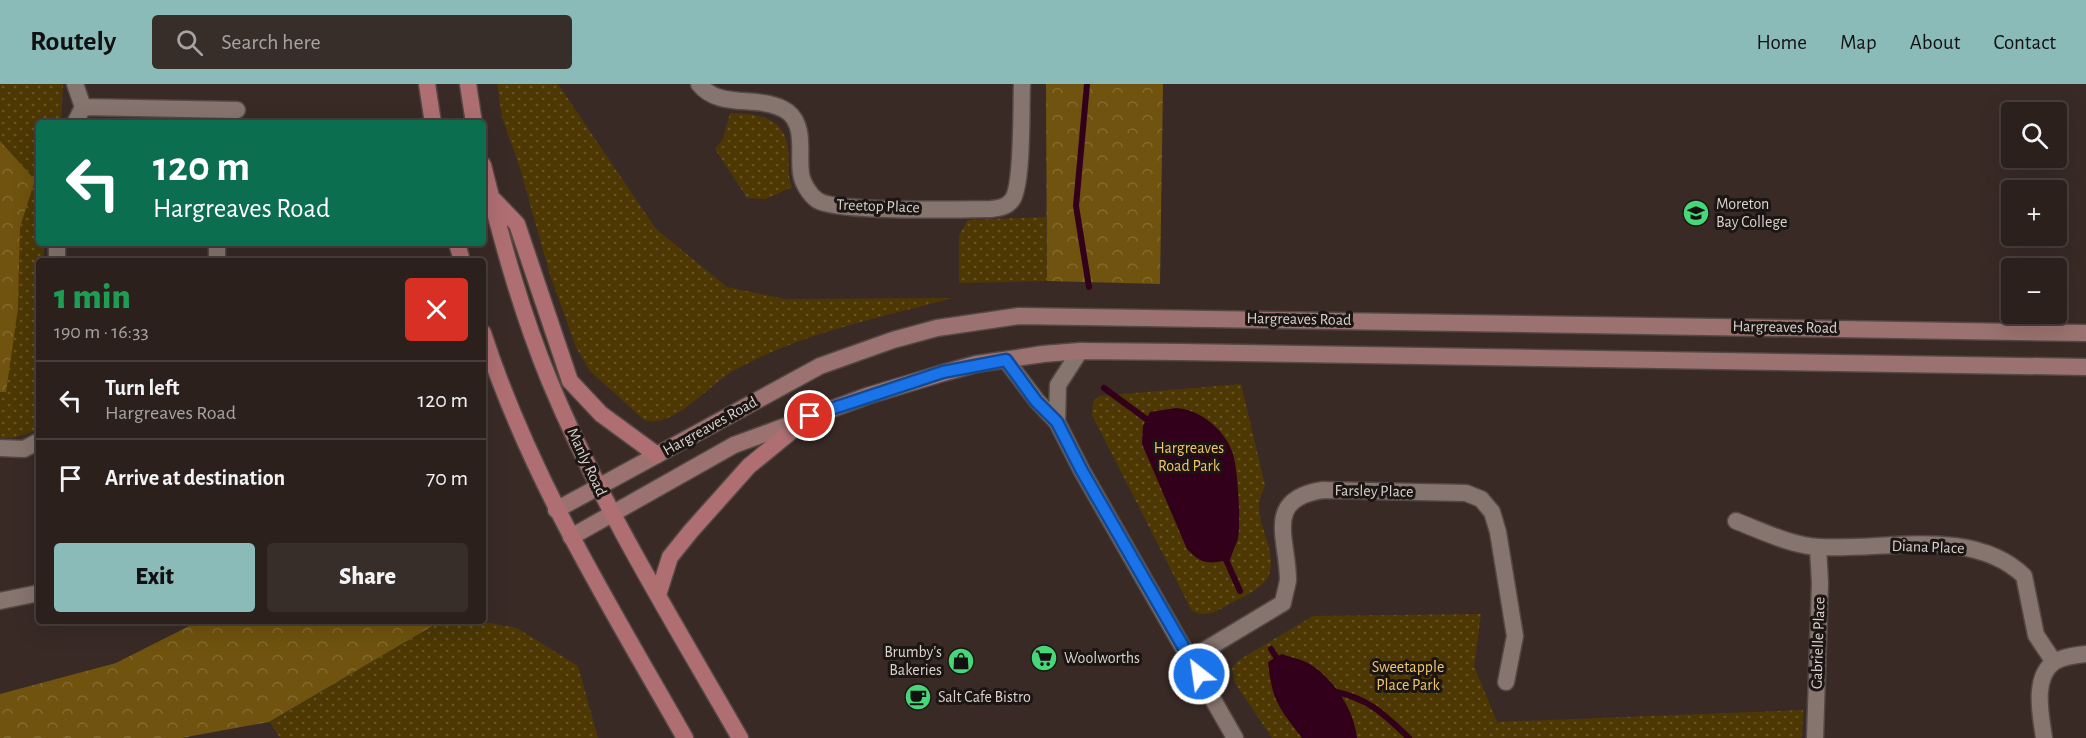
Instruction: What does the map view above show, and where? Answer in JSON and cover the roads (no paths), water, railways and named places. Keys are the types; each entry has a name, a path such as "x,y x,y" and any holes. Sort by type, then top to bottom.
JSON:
{"main road":[{"path":"427,84 433,120"},
{"path":"468,84 474,120"},
{"name":"Manly Road","path":"486,177 515,282 549,380 612,515 740,738"},
{"path":"491,198 517,224 570,381 601,414 657,455"},
{"name":"Hargreaves Road","path":"556,510 820,366 893,340 937,328 1019,316 2086,333"},
{"path":"486,341 513,417 556,510 685,738"},
{"name":"Hargreaves Road","path":"570,537 734,445 810,416 943,372 1006,360 1080,351 2086,367"},
{"path":"658,595 665,569 677,548 749,466 810,416"}],"street":[{"path":"75,84 83,106 76,120"},
{"name":"Treetop Place","path":"699,84 712,96 773,105 790,113 800,132 801,174 807,189 818,201 844,207 991,209 1003,207 1012,200 1018,184 1022,84"},
{"path":"83,106 237,110"},
{"path":"1057,422 1058,385 1080,351"},
{"path":"1006,360 1036,401 1057,422 1082,471 1235,738"},
{"path":"0,448 24,449 36,443"},
{"name":"Farsley Place","path":"1190,659 1283,603 1288,581 1281,524 1291,503 1302,493 1323,490 1466,493 1481,499 1492,512 1498,532 1515,636 1506,682"},
{"name":"Diana Place","path":"1736,521 1783,538 1818,547 1941,546 1971,549 2004,561 2024,576 2036,635 2054,662"},
{"name":"Gabrielle Place","path":"1815,738 1820,583 1818,547"},
{"path":"0,602 36,594"},
{"path":"2044,738 2040,698 2043,678 2054,662 2086,654"}],"waterway":[{"path":"1087,84 1076,206 1089,287"},
{"path":"1104,388 1153,424"},
{"path":"1223,553 1240,591"},
{"path":"1271,649 1280,663"},
{"path":"1332,691 1365,702 1409,738"}],"place":[{"name":"Moreton Bay College","path":"1696,213"},
{"name":"Woolworths","path":"1044,658"},
{"name":"Brumby's Bakeries","path":"961,661"},
{"name":"Salt Cafe Bistro","path":"918,697"}],"park label":[{"name":"Hargreaves Road Park","path":"1189,457"},
{"name":"Sweetapple Place Park","path":"1408,676"}]}
